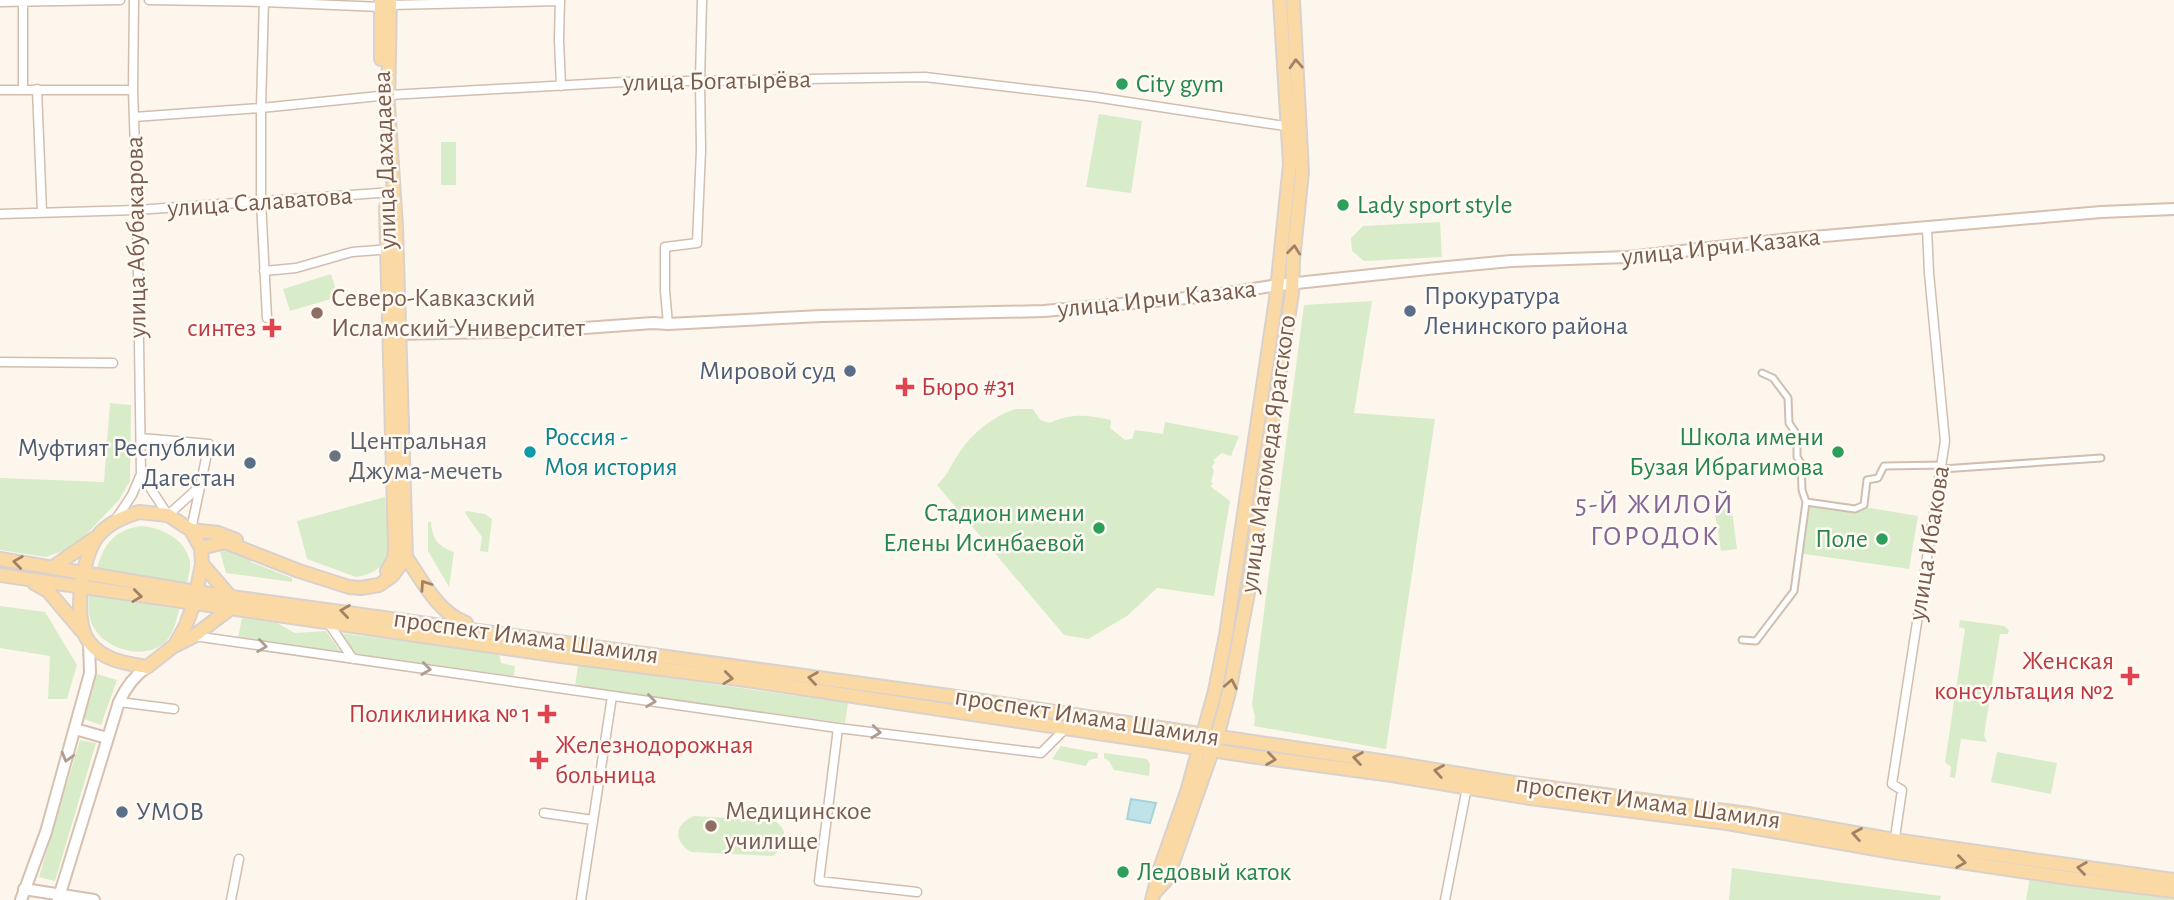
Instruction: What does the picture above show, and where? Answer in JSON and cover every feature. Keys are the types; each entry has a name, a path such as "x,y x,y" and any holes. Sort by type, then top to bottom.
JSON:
{"main road":[{"name":"улица Магомеда Ярагского","path":"1153,896 1167,879 1217,737 1229,692 1248,593 1292,283 1302,172 1294,127 1280,0"},
{"name":"улица Магомеда Ярагского","path":"1153,896 1187,792 1215,691 1226,635 1278,285 1294,127 1293,0"},
{"name":"улица Дахадаева","path":"386,3 384,95 392,248 393,334 406,557"},
{"name":"улица Ирчи Казака","path":"393,334 543,331 821,316 1044,311 1209,296 1292,283 1511,261 1628,257 1790,239 2101,212 2174,209"},
{"name":"улица Дахадаева","path":"191,530 218,533 351,582 363,583 377,579 388,570 396,547 391,348 393,334"},
{"path":"116,520 139,512 168,515 191,530 201,548 202,564 195,597 187,625 175,645"},
{"name":"улица Абубакарова","path":"23,894 46,832 90,673 87,638 79,607 89,552 98,536 116,520"},
{"path":"53,566 98,536"},
{"path":"201,548 225,542 349,587 361,588 379,585 392,576 406,557 434,599 454,619 490,631"},
{"name":"проспект Имама Шамиля","path":"0,559 85,572 195,597"},
{"path":"59,897 107,738 125,689 136,675 175,645 194,636 230,602 202,564"},
{"name":"проспект Имама Шамиля","path":"0,575 81,588 195,597 490,631 949,696 1200,741 1212,750 1530,798 1728,818"},
{"path":"28,579 48,591 87,638 114,662 148,667"},
{"name":"проспект Имама Шамиля","path":"230,602 327,621 1066,728 1200,741 1217,737 2174,891"},
{"path":"75,729 107,738"},
{"name":"проспект Имама Шамиля","path":"1894,846 2174,880"},
{"path":"23,894 94,900"}],"street":[{"path":"0,2 120,0"},
{"name":"улица Абубакарова","path":"116,520 132,495 141,474 133,90 134,0"},
{"path":"149,0 386,3 560,1 558,40 561,86"},
{"path":"668,324 665,247 697,243 702,0"},
{"path":"23,1 23,89"},
{"path":"264,1 261,201 267,318"},
{"name":"улица Богатырёва","path":"134,117 261,108 384,95 561,86 925,77 1095,97 1294,127"},
{"path":"37,89 42,212"},
{"path":"0,90 133,90"},
{"name":"улица Салаватова","path":"0,214 137,210 389,193"},
{"name":"улица Ибакова","path":"1894,846 1902,790 1892,784 1945,441 1928,273 1927,228"},
{"path":"264,271 296,268 352,253 392,248"},
{"path":"0,362 113,363"},
{"path":"1742,640 1756,641 1794,592 1806,502 1802,490 1801,463 1797,457 1797,435 1789,423 1788,398 1773,378 1762,373"},
{"path":"141,438 209,444 191,530"},
{"path":"1806,502 1855,509 1864,505 1867,480 1878,478 1884,466 1942,467 2101,458"},
{"path":"141,474 168,515 199,487"},
{"path":"327,621 356,659"},
{"path":"194,636 838,728 1041,753 1066,728"},
{"path":"581,900 612,696"},
{"path":"119,702 174,709"},
{"path":"838,728 820,881 917,892"},
{"path":"1445,900 1467,788"},
{"path":"544,813 593,820"},
{"path":"230,900 239,859"}],"green space":[{"path":"1099,114 1142,121 1131,193 1086,187"},
{"path":"441,142 456,142 456,185 441,185"},
{"path":"1440,222 1442,257 1364,261 1352,251 1351,238 1363,226"},
{"path":"331,274 338,297 290,311 283,289"},
{"path":"1372,301 1354,413 1435,419 1386,749 1254,726 1252,704 1304,305"},
{"path":"110,403 131,405 130,481 119,500 81,540 65,550 46,557 0,550 0,478 104,482"},
{"name":"Стадион имени Елены Исинбаевой","path":"1015,409 1033,409 1040,420 1050,423 1079,416 1111,420 1110,428 1125,440 1132,439 1135,430 1163,434 1165,422 1239,436 1231,456 1222,453 1213,460 1215,463 1212,466 1213,484 1210,486 1230,501 1214,596 1157,588 1127,616 1088,639 1064,635 937,485 964,445 977,432 999,416"},
{"path":"385,497 388,547 385,560 377,570 356,577 307,559 297,521"},
{"path":"1804,497 1918,516 1909,569 1798,553"},
{"path":"1731,503 1737,549 1721,551 1714,506"},
{"path":"466,511 485,514 492,519 488,552 480,551 482,537"},
{"path":"428,522 431,522 437,541 454,552 449,587 428,551"},
{"path":"142,526 165,532 183,547 190,561 187,584 97,569 107,546 117,535"},
{"path":"227,547 250,556 251,562 292,578 292,582 226,573 219,548"},
{"path":"89,595 179,609 173,630 162,644 153,650 131,651 109,643 94,628 89,612"},
{"path":"0,606 45,612 77,665 67,699 48,699 50,656 0,648"},
{"path":"242,618 277,623 295,633 326,631 341,652 238,638"},
{"path":"1960,620 2004,626 2009,630 2008,634 2000,634 1984,735 1987,742 1961,739 1955,778 1950,777 1951,767 1945,762 1965,629 1959,627"},
{"path":"339,633 499,653 501,663 515,666 514,676 355,654"},
{"path":"578,665 848,703 845,723 575,686"},
{"path":"97,674 117,680 101,725 84,719"},
{"path":"80,740 96,743 55,881 39,877"},
{"path":"1061,746 1098,753 1098,758 1089,760 1086,766 1052,759"},
{"path":"1997,752 2057,763 2051,794 1991,782"},
{"path":"1104,753 1147,759 1150,764 1149,776 1114,770 1104,758"},
{"path":"694,816 775,821 783,829 783,843 773,856 691,852 681,843 678,833 683,823"},
{"path":"1732,868 1941,896 1940,900 1729,900"},
{"path":"2030,877 2174,897 2174,900 2026,900"}],"water":[{"path":"1131,799 1156,803 1150,823 1127,819"}],"place":[{"name":"City gym","path":"1122,84"},
{"name":"Lady sport style","path":"1343,205"},
{"name":"Прокуратура Ленинского района","path":"1410,311"},
{"name":"Северо-Кавказский Исламский Университет","path":"317,313"},
{"name":"синтез","path":"272,328"},
{"name":"Мировой суд","path":"850,371"},
{"name":"Бюро #31","path":"905,387"},
{"name":"Россия - Моя история","path":"530,452"},
{"name":"Школа имени Бузая Ибрагимова","path":"1838,452"},
{"name":"Центральная Джума-мечеть","path":"335,456"},
{"name":"Муфтият Республики Дагестан","path":"250,463"},
{"name":"Стадион имени Елены Исинбаевой","path":"1099,528"},
{"name":"Поле","path":"1882,539"},
{"name":"Женская консультация №2","path":"2130,676"},
{"name":"Поликлиника № 1","path":"547,714"},
{"name":"Железнодорожная больница","path":"539,760"},
{"name":"УМОВ","path":"122,812"},
{"name":"Медицинское училище","path":"711,826"},
{"name":"Ледовый каток","path":"1123,872"}],"district":[{"name":"5-Й ЖИЛОЙ ГОРОДОК","path":"1655,521"}]}
